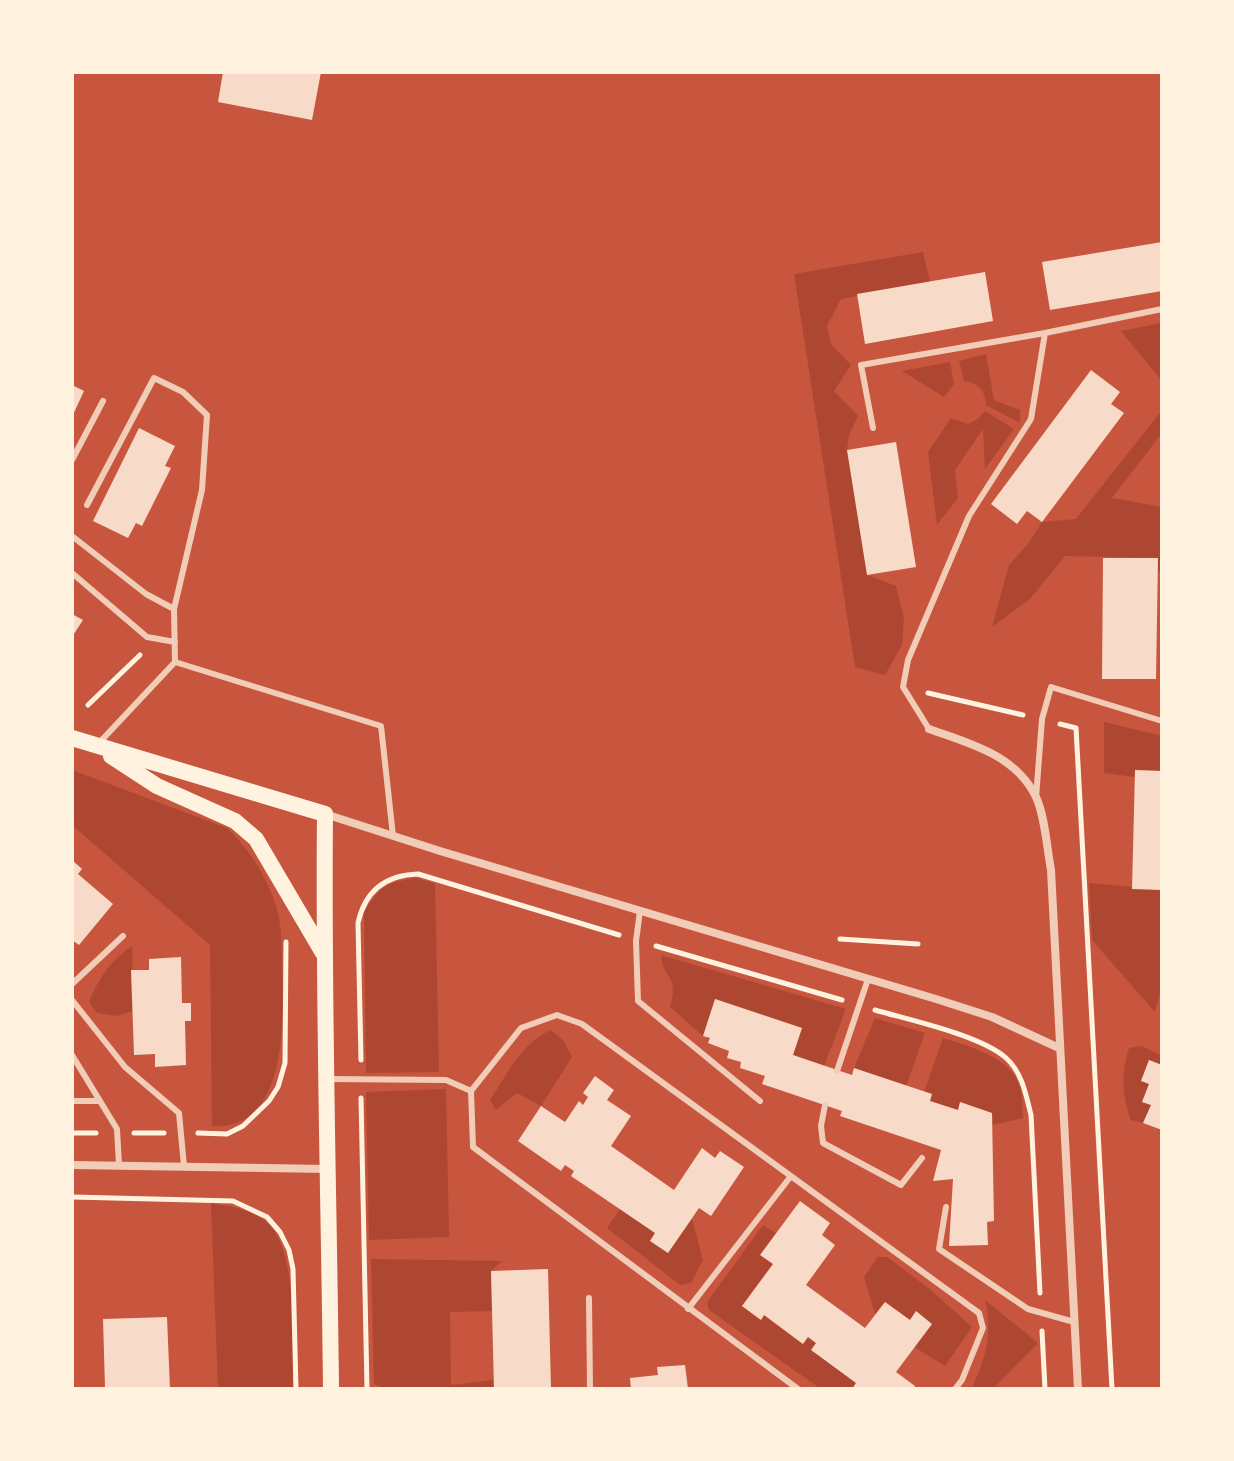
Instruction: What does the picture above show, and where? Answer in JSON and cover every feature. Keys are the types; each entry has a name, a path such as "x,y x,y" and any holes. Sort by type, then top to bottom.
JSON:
{"main road":[{"path":"72,738 325,814 323,953 332,1389"},
{"path":"97,746 157,786 235,821 256,839 323,953"}],"street":[{"path":"929,729 992,752 1019,773 1036,798 1051,870 1078,1389"},
{"path":"325,814 992,1017 1059,1048"},
{"path":"72,1165 329,1169"}],"lane":[{"path":"873,428 861,365 1162,309"},
{"path":"929,729 903,687 908,660 969,516 1031,419 1045,333"},
{"path":"87,505 154,378 183,392 207,415 202,490 174,609 175,662 97,746"},
{"path":"72,460 103,401"},
{"path":"72,536 146,594 174,609"},
{"path":"72,573 147,637 175,642"},
{"path":"175,662 381,726 393,837"},
{"path":"1036,798 1042,719 1051,687 1162,721"},
{"path":"640,911 636,941 638,1001 760,1101"},
{"path":"72,984 123,936"},
{"path":"837,1071 868,979"},
{"path":"72,1000 125,1067 179,1113 184,1166"},
{"path":"798,1389 473,1147 471,1091 521,1028 557,1015 582,1024 979,1313 983,1328 962,1380 955,1389"},
{"path":"72,1055 118,1133 119,1165"},
{"path":"328,1079 446,1080 471,1091"},
{"path":"72,1101 101,1101"},
{"path":"825,1105 821,1126 823,1143 901,1185 922,1158"},
{"path":"688,1309 791,1176"},
{"path":"946,1207 939,1249 1028,1309 1074,1322"},
{"path":"589,1298 590,1389"}],"path":[{"path":"88,705 157,639"},
{"path":"72,1133 227,1134 243,1126 269,1101 278,1087 285,1063 286,939"},
{"path":"840,939 918,944"},
{"path":"72,1197 233,1201 267,1217 280,1232 289,1250 293,1269 296,1389"}],"shaded area":[{"path":"923,252 930,282 841,299 827,326 831,344 851,365 834,391 858,416 849,435 847,450 867,575 896,586 904,618 902,645 885,675 855,667 794,274"},
{"path":"1162,323 1162,381 1121,331"},
{"path":"986,354 994,400 1020,410 1020,423 986,405 980,388 964,381 959,361"},
{"path":"950,362 954,384 944,397 902,371"},
{"path":"1162,410 1162,433 1112,498 1162,507 1162,570 1157,572 1157,558 1065,556 1030,599 992,627 1009,565 1042,522 1076,519"},
{"path":"985,411 1014,429 985,469 983,429 955,470 958,498 937,525 928,452 951,418 968,424"},
{"path":"1104,722 1162,736 1162,771 1135,770 1135,777 1104,773"},
{"path":"72,770 227,828 248,852 265,880 277,908 280,926 283,994 281,1045 268,1093 255,1111 237,1123 212,1126 210,945 72,825"},
{"path":"417,878 435,884 439,1072 366,1073 364,912 385,887"},
{"path":"1089,883 1162,890 1162,985 1155,1012 1092,940"},
{"path":"132,946 133,1011 116,1016 97,1013 89,1002 97,986 112,964"},
{"path":"661,955 846,1009 824,1066 793,1055 802,1028 716,999 703,1036 670,1007 672,983"},
{"path":"875,1018 925,1033 906,1086 854,1068"},
{"path":"551,1030 564,1041 572,1057 541,1106 517,1093 496,1110 490,1100 516,1060 531,1043"},
{"path":"943,1038 988,1054 1008,1068 1020,1087 1023,1118 993,1125 992,1113 961,1102 958,1110 930,1101 932,1094 924,1092"},
{"path":"1142,1046 1160,1055 1162,1065 1149,1060 1141,1080 1149,1084 1142,1102 1151,1105 1143,1123 1131,1120 1124,1085 1129,1048"},
{"path":"446,1089 449,1237 369,1240 366,1092"},
{"path":"211,1203 239,1208 264,1220 276,1233 284,1251 292,1298 293,1389 218,1389"},
{"path":"620,1209 655,1233 668,1253 692,1219 703,1260 691,1283 680,1285 607,1228"},
{"path":"763,1225 776,1233 761,1255 773,1264 742,1306 760,1320 764,1315 802,1344 808,1337 816,1343 812,1350 856,1383 852,1389 821,1389 709,1310 707,1302"},
{"path":"878,1257 887,1257 931,1290 972,1327 945,1366 914,1347 931,1324 916,1312 910,1320 885,1302 875,1314 864,1277"},
{"path":"371,1259 502,1261 491,1271 492,1311 450,1312 451,1385 493,1380 494,1389 385,1389 374,1384"},
{"path":"985,1300 1038,1343 993,1389 971,1389 987,1346"}],"building":[{"path":"223,72 321,72 312,120 218,102"},
{"path":"1162,242 1162,291 1050,310 1042,262"},
{"path":"985,272 993,321 865,344 857,294"},
{"path":"1091,370 1120,392 1111,404 1124,413 1042,522 1027,511 1017,524 991,504"},
{"path":"72,385 84,391 72,417"},
{"path":"139,428 175,446 165,466 171,468 142,526 136,523 128,538 93,521"},
{"path":"896,442 916,567 867,575 847,450"},
{"path":"1103,558 1158,558 1156,679 1102,679"},
{"path":"72,614 83,620 72,637"},
{"path":"1135,770 1162,771 1162,890 1132,889"},
{"path":"72,860 82,869 78,874 113,904 79,945 72,940"},
{"path":"181,957 182,1003 191,1003 191,1021 185,1021 186,1065 155,1067 155,1054 134,1055 131,970 149,970 149,959"},
{"path":"715,999 802,1028 793,1055 852,1075 854,1068 932,1094 930,1101 958,1110 960,1102 992,1113 994,1221 987,1222 988,1245 949,1246 953,1179 933,1181 941,1150 840,1116 842,1111 762,1084 765,1076 740,1068 741,1062 727,1058 729,1051 708,1043 710,1038 703,1036"},
{"path":"1149,1060 1162,1065 1162,1130 1143,1123 1151,1105 1142,1102 1149,1084 1141,1081"},
{"path":"595,1076 614,1090 607,1100 631,1116 611,1146 674,1190 702,1148 715,1158 720,1151 744,1167 711,1216 699,1208 668,1253 650,1241 655,1233 571,1176 574,1171 565,1165 561,1171 518,1141 541,1106 565,1122 579,1101 583,1105 588,1097 583,1093"},
{"path":"800,1201 830,1223 822,1235 835,1245 806,1285 865,1328 885,1302 910,1320 916,1311 932,1324 896,1372 915,1386 913,1389 852,1389 856,1383 811,1350 816,1343 808,1337 803,1344 764,1315 761,1320 742,1306 773,1264 760,1255"},
{"path":"548,1269 551,1389 494,1389 491,1271"},
{"path":"167,1317 170,1389 105,1388 103,1319"},
{"path":"685,1365 688,1389 631,1389 630,1378 658,1375 657,1367"}]}
